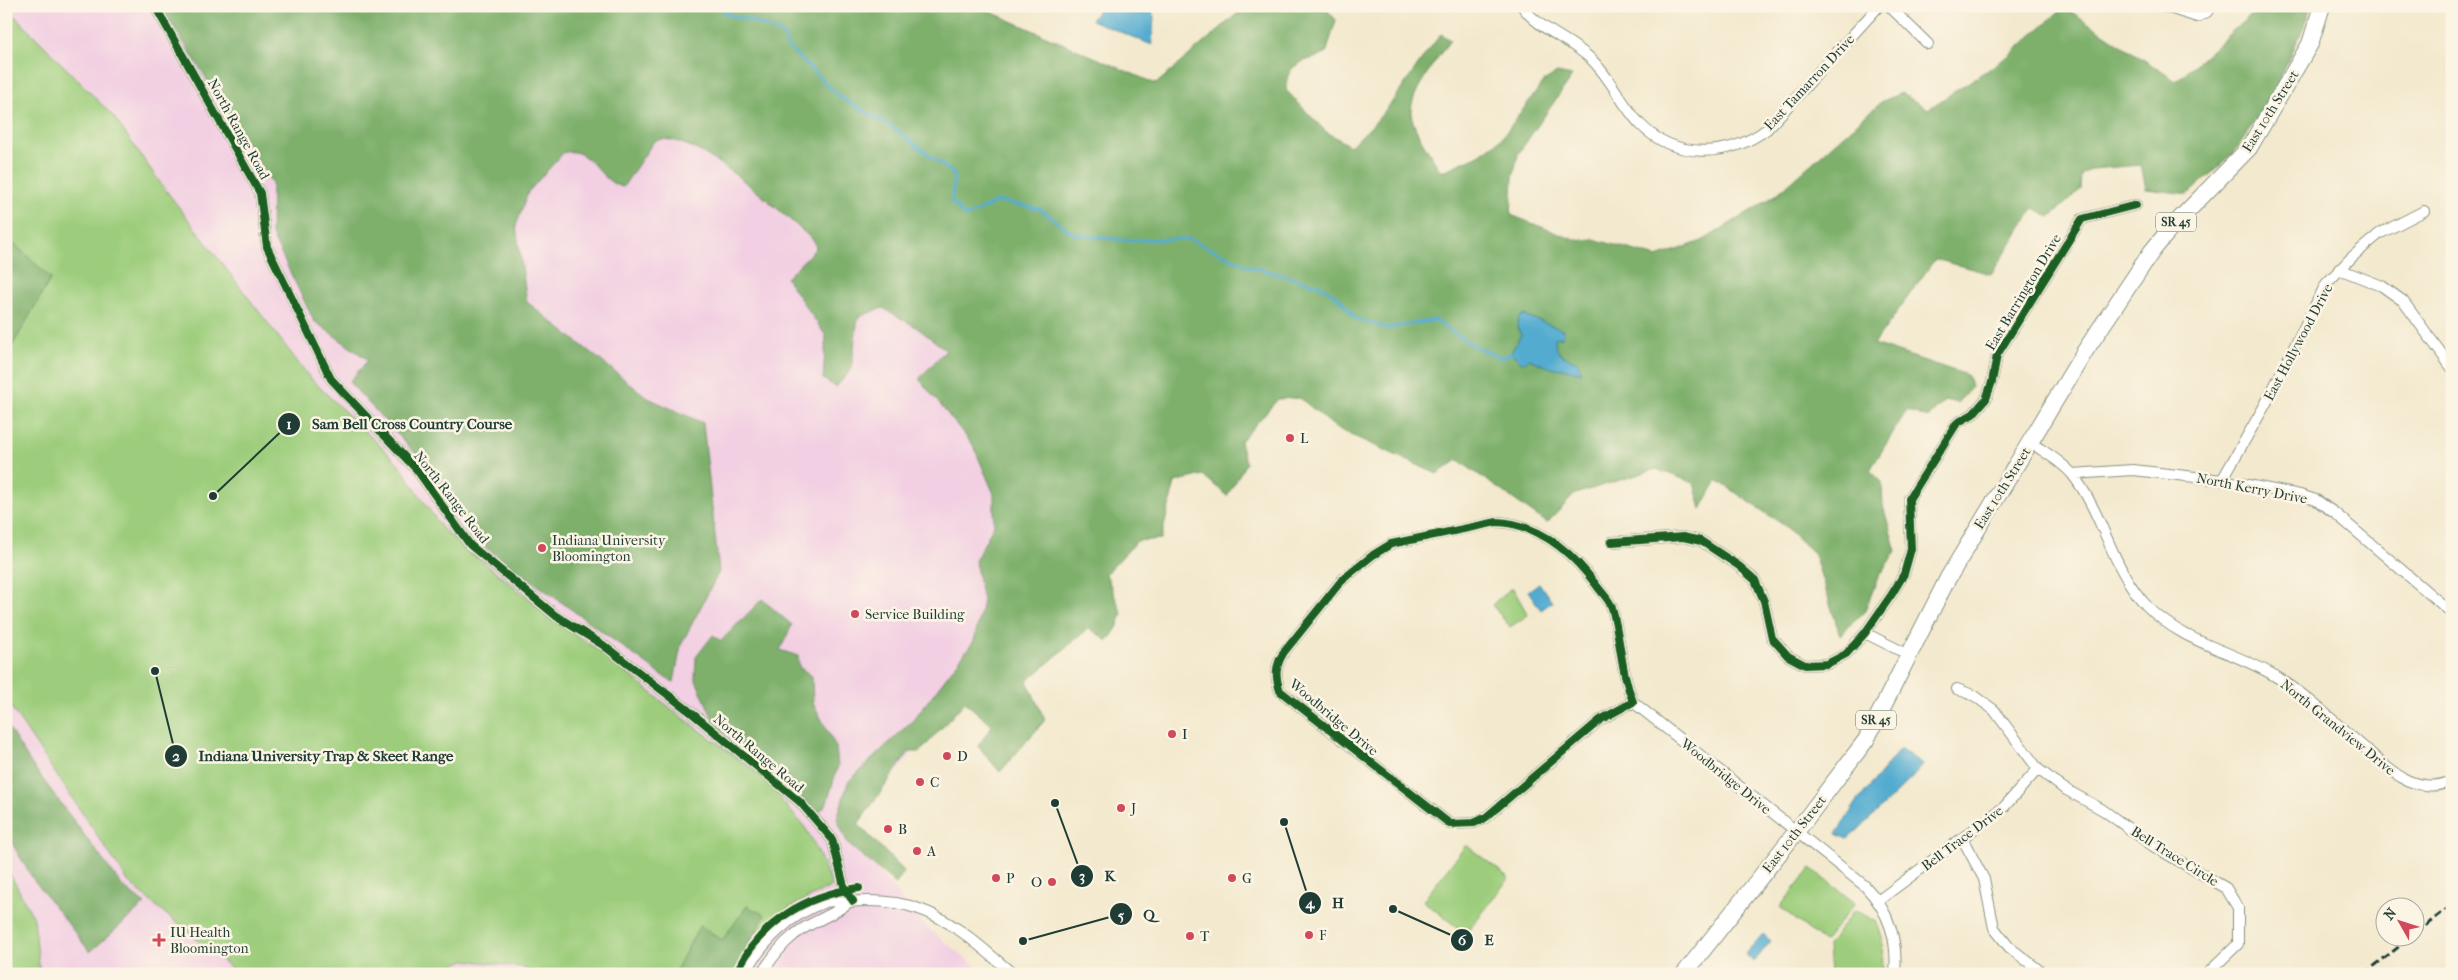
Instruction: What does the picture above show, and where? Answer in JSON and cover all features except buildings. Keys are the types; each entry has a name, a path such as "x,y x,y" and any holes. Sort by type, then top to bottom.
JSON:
{"main road":[{"name":"East 10th Street","path":"1684,974 1866,740 1968,543 2085,351 2152,251 2170,228 2249,148 2310,44 2322,6"}],"street":[{"name":"North Range Road","path":"155,6 260,193 267,247 331,379 417,470 470,545 556,616 603,644 688,710 802,804 832,839 845,890 850,902"},
{"name":"East Tamarron Drive","path":"1522,6 1536,22 1575,46 1595,63 1630,111 1649,132 1669,144 1702,152 1734,147 1756,138 1767,129 1876,7"},
{"path":"1889,6 1928,44"},
{"path":"2163,6 2197,17 2207,12 2211,6"},
{"name":"East Barrington Drive","path":"1612,542 1682,537 1701,541 1739,566 1755,580 1764,601 1772,638 1788,656 1805,665 1827,664 1846,654 1865,633 1904,574 1911,550 1909,498 1957,423 1973,414 1986,399 1992,382 1996,356 2082,218 2136,205"},
{"name":"East Hollywood Drive","path":"2222,480 2265,405 2326,284 2339,269 2380,234 2424,211"},
{"path":"2339,269 2382,286 2403,301 2452,368"},
{"name":"North Grandview Drive","path":"2030,442 2064,466 2072,474 2092,506 2126,577 2140,598 2156,614 2199,643 2275,676 2298,692 2392,771 2406,780 2438,785 2452,780"},
{"name":"North Kerry Drive","path":"2072,474 2133,470 2222,480 2300,495 2325,505 2452,613"},
{"name":"Woodbridge Drive","path":"1633,702 1600,720 1485,818 1474,823 1450,824 1280,691 1275,678 1278,661 1284,652 1342,580 1373,555 1391,544 1497,522 1514,522 1532,528 1556,543 1578,563 1611,606 1624,678 1633,702 1866,886 1879,900 1888,917 1894,937 1895,974"},
{"path":"1865,633 1909,655"},
{"name":"Bell Trace Circle","path":"1957,689 1975,696 1994,710 2038,769 2063,788 2104,810 2153,846 2226,888 2238,908 2238,944 2207,974"},
{"name":"Bell Trace Drive","path":"1879,900 2004,807 2038,769"},
{"path":"1962,838 1984,879 1994,928 2009,947 2044,974"},
{"path":"745,974 753,958 784,926 827,902 896,903 920,909 953,927 1012,974"},
{"path":"761,974 775,954 795,934 834,914 850,902"}],"shaded area":[{"name":"Indiana University Bloomington","path":"6,6 761,6 1311,263 847,833 923,924 985,974 6,974"}],"green space":[{"path":"161,6 977,6 1156,84 1246,6 1324,6 1336,20 1326,54 1297,64 1289,74 1286,90 1325,131 1350,146 1388,107 1441,34 1450,40 1421,84 1411,110 1414,125 1441,172 1479,155 1501,139 1545,80 1557,73 1572,76 1518,154 1513,177 1511,215 1572,239 1597,240 1657,257 1702,241 1776,195 1881,102 1901,93 1928,109 2010,55 2064,7 2176,81 2261,6 2310,6 2309,15 2275,90 2234,153 2188,194 2146,189 2141,165 2091,169 2081,175 2080,190 2050,217 2034,208 1991,274 1935,259 1874,344 1967,375 1972,387 1957,403 1945,400 1928,418 1907,410 1870,470 1882,482 1883,506 1896,551 1878,577 1865,611 1840,635 1814,554 1785,526 1717,480 1701,509 1694,483 1656,469 1575,494 1547,523 1458,460 1437,474 1336,428 1300,398 1278,399 1240,442 1246,463 1227,496 1203,475 1175,482 1161,539 1137,541 1106,574 1122,614 1117,628 1108,641 1089,628 1027,681 1045,720 1000,772 978,746 992,726 965,702 920,752 909,752 858,824 904,871 896,884 848,844 837,819 848,782 914,719 974,641 983,601 975,561 994,525 994,494 973,445 919,379 946,350 916,327 883,308 858,317 851,370 836,387 823,379 826,336 786,278 816,248 813,240 737,176 713,159 691,147 670,140 654,141 623,187 608,179 581,154 563,153 528,192 516,226 527,302 648,398 703,423 719,572 681,645 674,682 667,679 480,543 429,468 349,382 368,360 314,321 271,233 272,183","holes":["1517,327 1555,338 1557,350 1570,360 1580,373 1566,369 1551,368 1529,359 1523,363 1511,353 1521,335"]},
{"path":"6,7 113,116 161,184 310,378 398,463 443,530 566,628 601,652 674,711 771,783 782,801 806,829 832,886 787,909 741,945 729,974 536,974 521,967 465,960 433,974 238,974 130,884 6,700"},
{"path":"6,236 51,278 6,357"},
{"path":"1512,587 1528,615 1510,627 1492,605"},
{"path":"762,599 792,625 780,650 798,656 799,667 812,676 813,703 836,747 838,766 826,806 818,812 716,726 695,678 696,657 713,635 721,641"},
{"path":"6,724 30,762 123,887 145,904 90,952 33,879 6,833"},
{"path":"1466,845 1509,878 1466,934 1423,901"},
{"path":"6,866 34,919 40,974 6,974"},
{"path":"1811,868 1855,903 1824,942 1780,907"},
{"path":"747,906 765,915 733,974 674,974 700,925 722,940"},
{"path":"1854,910 1876,921 1882,937 1883,974 1830,974 1828,945"}],"water":[{"path":"1101,6 1150,6 1154,17 1152,45 1091,20"},
{"path":"1524,315 1563,330 1563,337 1555,338 1555,344 1561,354 1578,362 1581,373 1551,368 1529,359 1523,363 1511,353 1521,335 1517,327 1519,317"},
{"path":"1539,583 1552,602 1541,610 1528,591"},
{"path":"1900,749 1923,764 1912,778 1856,832 1847,839 1836,834 1857,802"},
{"path":"1763,934 1771,941 1754,962 1745,954"}],"waterway":[{"path":"725,6 724,13 757,23 784,35 786,45 841,98 891,126 954,174 952,202 965,217 999,201 1040,209 1073,234 1123,240 1189,239 1248,266 1319,285 1339,298 1356,319 1387,328 1435,320 1484,351 1502,358 1511,353"}],"railway":[{"path":"2426,925 2452,905"},
{"path":"2364,974 2397,948"}],"cycle path":[{"path":"155,6 260,193 267,247 331,379 417,470 470,545 556,616 603,645 688,710 800,802 832,839 845,890 853,901"},
{"path":"1612,542 1683,537 1701,541 1739,566 1755,580 1764,601 1772,638 1788,656 1805,665 1827,664 1846,654 1865,633 1904,574 1911,549 1909,499 1957,423 1973,414 1986,399 1992,382 1997,355 2082,219 2136,205"},
{"path":"1497,522 1527,528 1554,542 1577,562 1607,599 1611,605 1615,620 1633,702 1600,720 1485,818 1474,823 1450,824 1280,691 1277,681 1277,667 1284,652 1342,580 1373,555 1391,544 1497,522"},
{"path":"736,974 757,940 786,914 820,897 859,888"}],"place":[{"name":"L","path":"1290,438"},
{"name":"Sam Bell Cross Country Course","path":"213,496"},
{"name":"Indiana University Bloomington","path":"542,548"},
{"name":"Service Building","path":"855,614"},
{"name":"Indiana University Trap & Skeet Range","path":"155,671"},
{"name":"I","path":"1172,734"},
{"name":"D","path":"947,756"},
{"name":"C","path":"920,782"},
{"name":"K","path":"1055,803"},
{"name":"J","path":"1121,808"},
{"name":"H","path":"1284,822"},
{"name":"B","path":"888,829"},
{"name":"A","path":"917,851"},
{"name":"P","path":"996,878"},
{"name":"G","path":"1232,878"},
{"name":"O","path":"1052,882"},
{"name":"E","path":"1393,909"},
{"name":"F","path":"1309,935"},
{"name":"T","path":"1190,936"},
{"name":"IU Health Bloomington","path":"159,940"},
{"name":"Q","path":"1023,941"}]}
